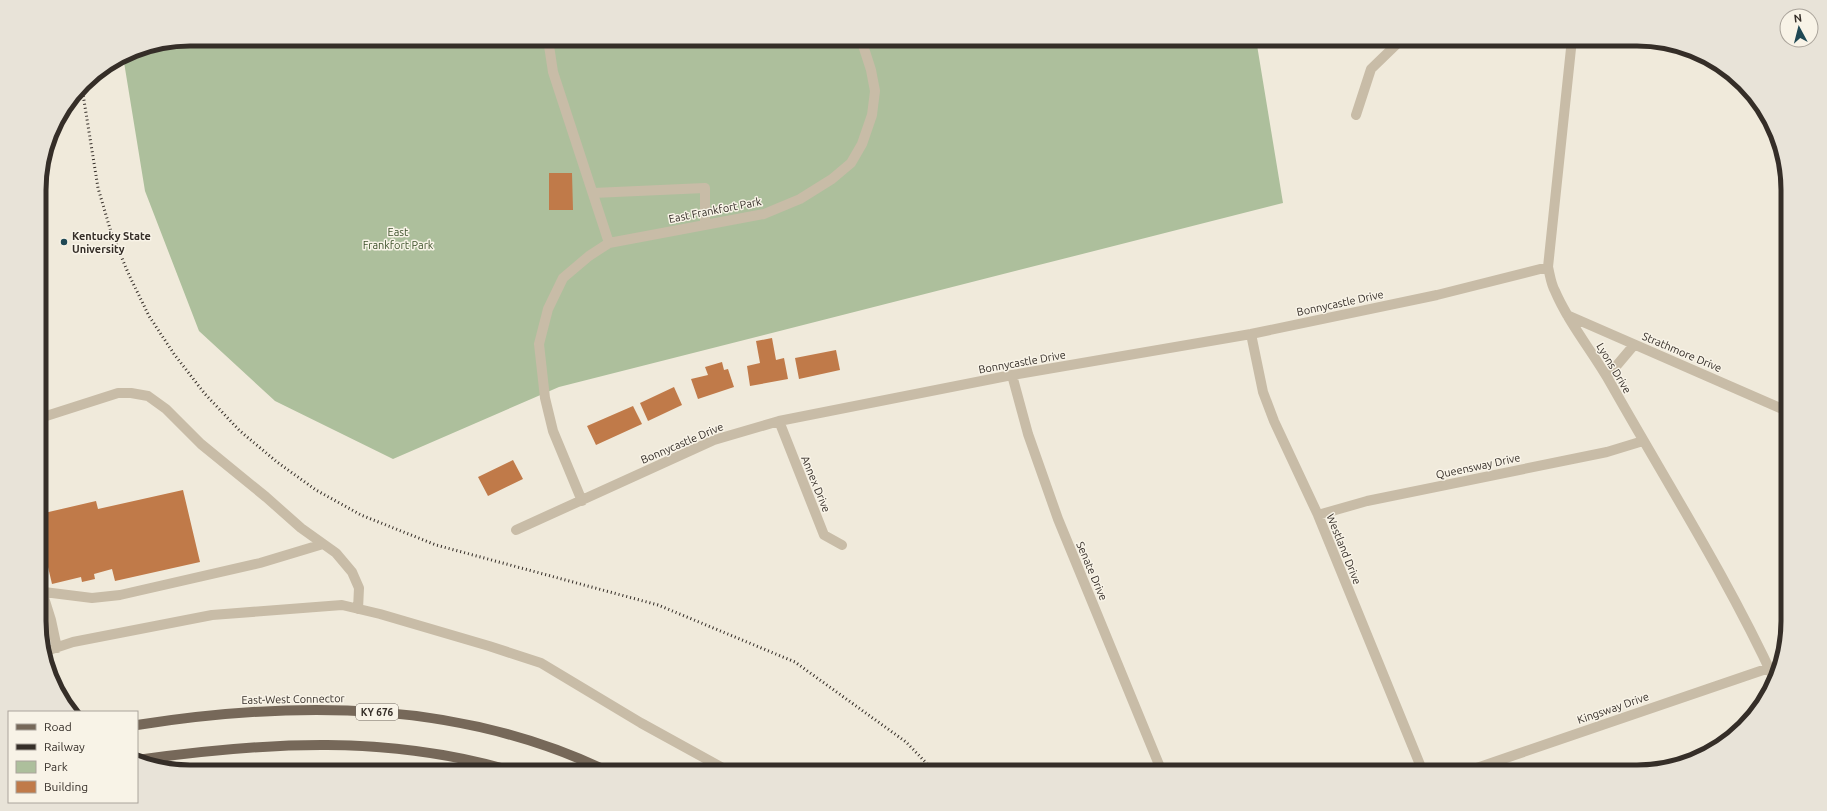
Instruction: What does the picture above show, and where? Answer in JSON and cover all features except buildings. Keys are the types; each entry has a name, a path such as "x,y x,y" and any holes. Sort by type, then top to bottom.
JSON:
{"main road":[{"name":"East-West Connector","path":"138,725 228,713 284,709 338,709 393,713 447,721 500,733 552,749 592,765"},
{"path":"149,759 255,746 353,744 402,748 449,755 488,765"}],"street":[{"path":"549,46 553,72 609,243"},
{"name":"East Frankfort Park","path":"582,501 553,431 545,398 539,344 548,309 562,278 589,256 609,243 764,214 800,199 832,179 851,163 862,144 872,115 875,91 871,70 863,46"},
{"path":"1356,115 1371,70 1395,46"},
{"name":"Lyons Drive","path":"1571,46 1548,267 1554,289 1567,315 1607,376 1724,581 1757,641 1771,673"},
{"path":"593,192 705,188 705,225"},
{"name":"Bonnycastle Drive","path":"516,530 714,440 779,421 1012,375 1251,334 1429,297 1548,267"},
{"name":"Strathmore Drive","path":"1567,315 1781,408"},
{"name":"Westland Drive","path":"1251,334 1263,392 1274,421 1318,515 1420,765"},
{"path":"1607,376 1634,345"},
{"name":"Senate Drive","path":"1012,375 1028,434 1058,519 1159,765"},
{"path":"46,416 118,393 131,393 148,396 166,409 201,444 336,553 352,572 359,588 358,609"},
{"name":"Annex Drive","path":"779,421 824,535 842,545"},
{"name":"Queensway Drive","path":"1318,515 1367,501 1607,452 1643,441"},
{"path":"46,590 92,598 120,595 260,563 323,544"},
{"path":"46,605 57,648"},
{"path":"49,650 73,642 212,616 342,605 489,646 541,663 641,723 717,765"},
{"name":"Kingsway Drive","path":"1485,765 1769,668"}],"green space":[{"name":"East Frankfort Park","path":"1257,46 1283,203 559,387 393,459 275,401 199,331 145,191 124,62 153,51 171,47"}],"railway":[{"path":"83,94 98,188 111,232 129,275 149,316 174,354 205,394 240,431 277,462 316,490 361,515 436,545 658,605 795,662 906,742 928,765"}],"place":[{"name":"Kentucky State University","path":"64,242"}]}
